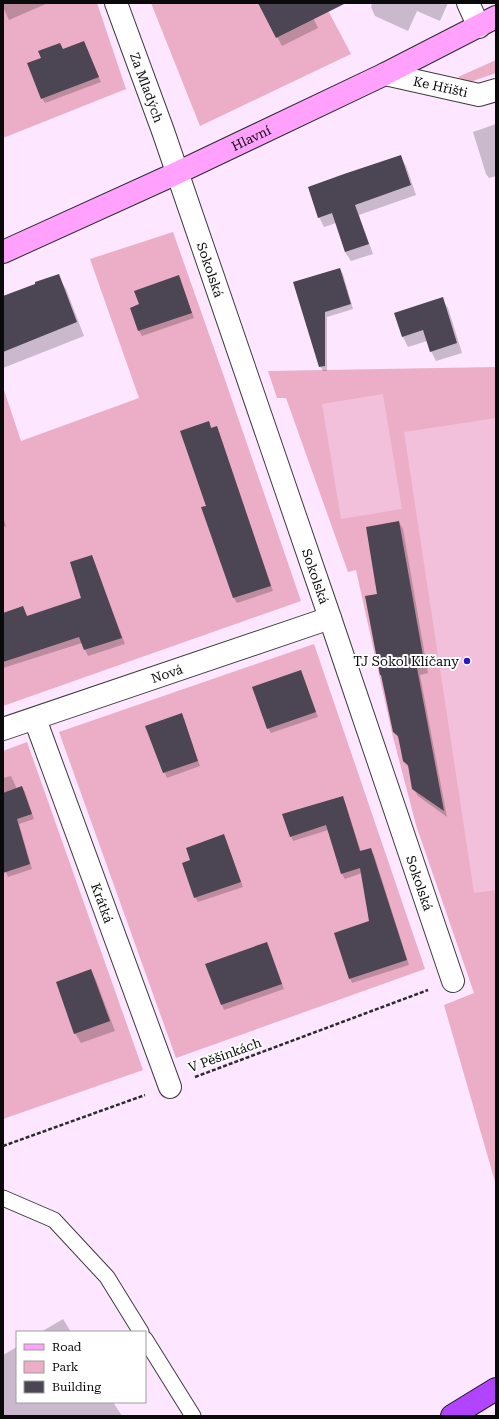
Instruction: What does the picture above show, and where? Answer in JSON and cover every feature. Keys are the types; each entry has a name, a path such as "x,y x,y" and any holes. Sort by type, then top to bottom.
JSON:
{"highway":[{"path":"452,1416 496,1390"}],"main road":[{"name":"Hlavní","path":"3,252 177,173 385,74 487,22"}],"street":[{"name":"Za Mladých","path":"116,3 177,173"},
{"path":"468,3 487,22"},
{"name":"Ke Hřišti","path":"385,74 479,95 496,90"},
{"name":"Sokolská","path":"177,173 453,981"},
{"name":"Nová","path":"3,729 330,618"},
{"name":"Krátká","path":"35,719 170,1086"}],"lane":[{"path":"3,1198 54,1220 107,1277 140,1331"},
{"path":"146,1341 193,1416"}],"path":[{"name":"V Pěšinkách","path":"3,1146 453,981"}],"green space":[{"path":"3,3 97,3 126,89 3,138"},
{"path":"151,3 324,3 351,54 200,126"},
{"path":"496,60 496,73 467,83 458,77"},
{"path":"173,232 301,601 3,706 3,387 21,441 139,398 90,259"},
{"path":"496,367 496,1185 444,1005 474,993 416,825 392,733 356,570 348,572 286,398 277,398 268,371"},
{"path":"314,644 425,969 176,1058 59,732"},
{"path":"27,742 143,1070 3,1119 3,751"}],"shaded area":[{"path":"383,394 402,509 341,519 322,404"},
{"name":"TJ Sokol Klíčany","path":"496,418 496,890 474,893 404,432"}],"building":[{"path":"258,3 346,3 276,38"},
{"path":"84,41 99,77 41,99 27,63 41,58 38,51 60,43 63,49"},
{"path":"401,155 411,185 355,205 369,244 345,252 332,213 318,218 308,187"},
{"path":"340,268 351,304 325,312 325,366 319,367 293,282"},
{"path":"59,274 77,322 3,352 3,296 35,284 35,282"},
{"path":"179,275 192,313 138,331 130,308 139,304 134,291"},
{"path":"443,297 457,343 430,352 423,330 402,337 394,313"},
{"path":"209,421 211,428 217,426 271,586 233,598 201,507 206,506 180,431"},
{"path":"399,521 425,667 417,668 444,811 412,789 408,765 403,761 398,736 393,732 380,675 365,596 377,594 366,527"},
{"path":"92,555 122,638 84,650 79,637 3,662 3,613 23,606 27,616 81,598 70,562"},
{"path":"301,670 316,712 267,729 252,687"},
{"path":"182,713 198,761 163,773 145,726"},
{"path":"22,786 32,814 17,819 30,864 3,873 3,793"},
{"path":"343,796 360,851 371,848 407,960 349,979 334,933 369,921 360,868 341,874 326,825 290,837 282,814"},
{"path":"224,834 241,882 194,898 182,863 190,860 186,848"},
{"path":"267,942 282,984 221,1005 205,964"},
{"path":"91,969 110,1021 74,1034 56,982"}],"place":[{"name":"TJ Sokol Klíčany","path":"467,661"}]}
